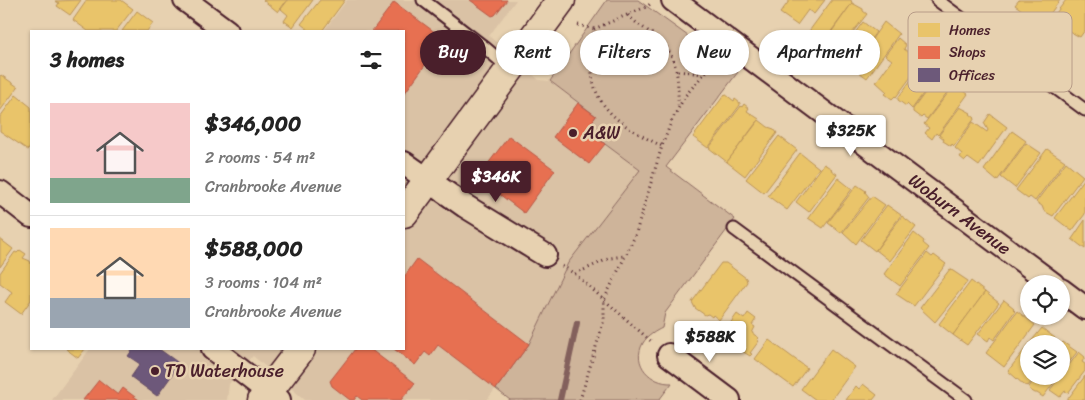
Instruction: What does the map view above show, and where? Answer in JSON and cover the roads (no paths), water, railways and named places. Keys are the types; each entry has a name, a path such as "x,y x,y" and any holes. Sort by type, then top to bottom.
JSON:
{"main road":[{"path":"539,30 561,0"},
{"path":"405,212 506,75"},
{"path":"270,397 300,350"}],"street":[{"path":"185,0 226,30"},
{"name":"Woburn Avenue","path":"673,0 1040,275"},
{"path":"405,164 465,206 545,255"},
{"path":"0,192 30,215"},
{"path":"1070,297 1085,308"},
{"path":"214,350 270,397"},
{"path":"669,355 730,400"}],"lane":[{"path":"423,0 496,58"},
{"path":"937,0 953,12"},
{"path":"1061,92 1085,110"},
{"path":"734,229 966,400"}],"waterway":[{"path":"560,400 577,323"}],"place":[{"name":"A&W","path":"573,133"},
{"name":"TD Waterhouse","path":"155,371"}]}
